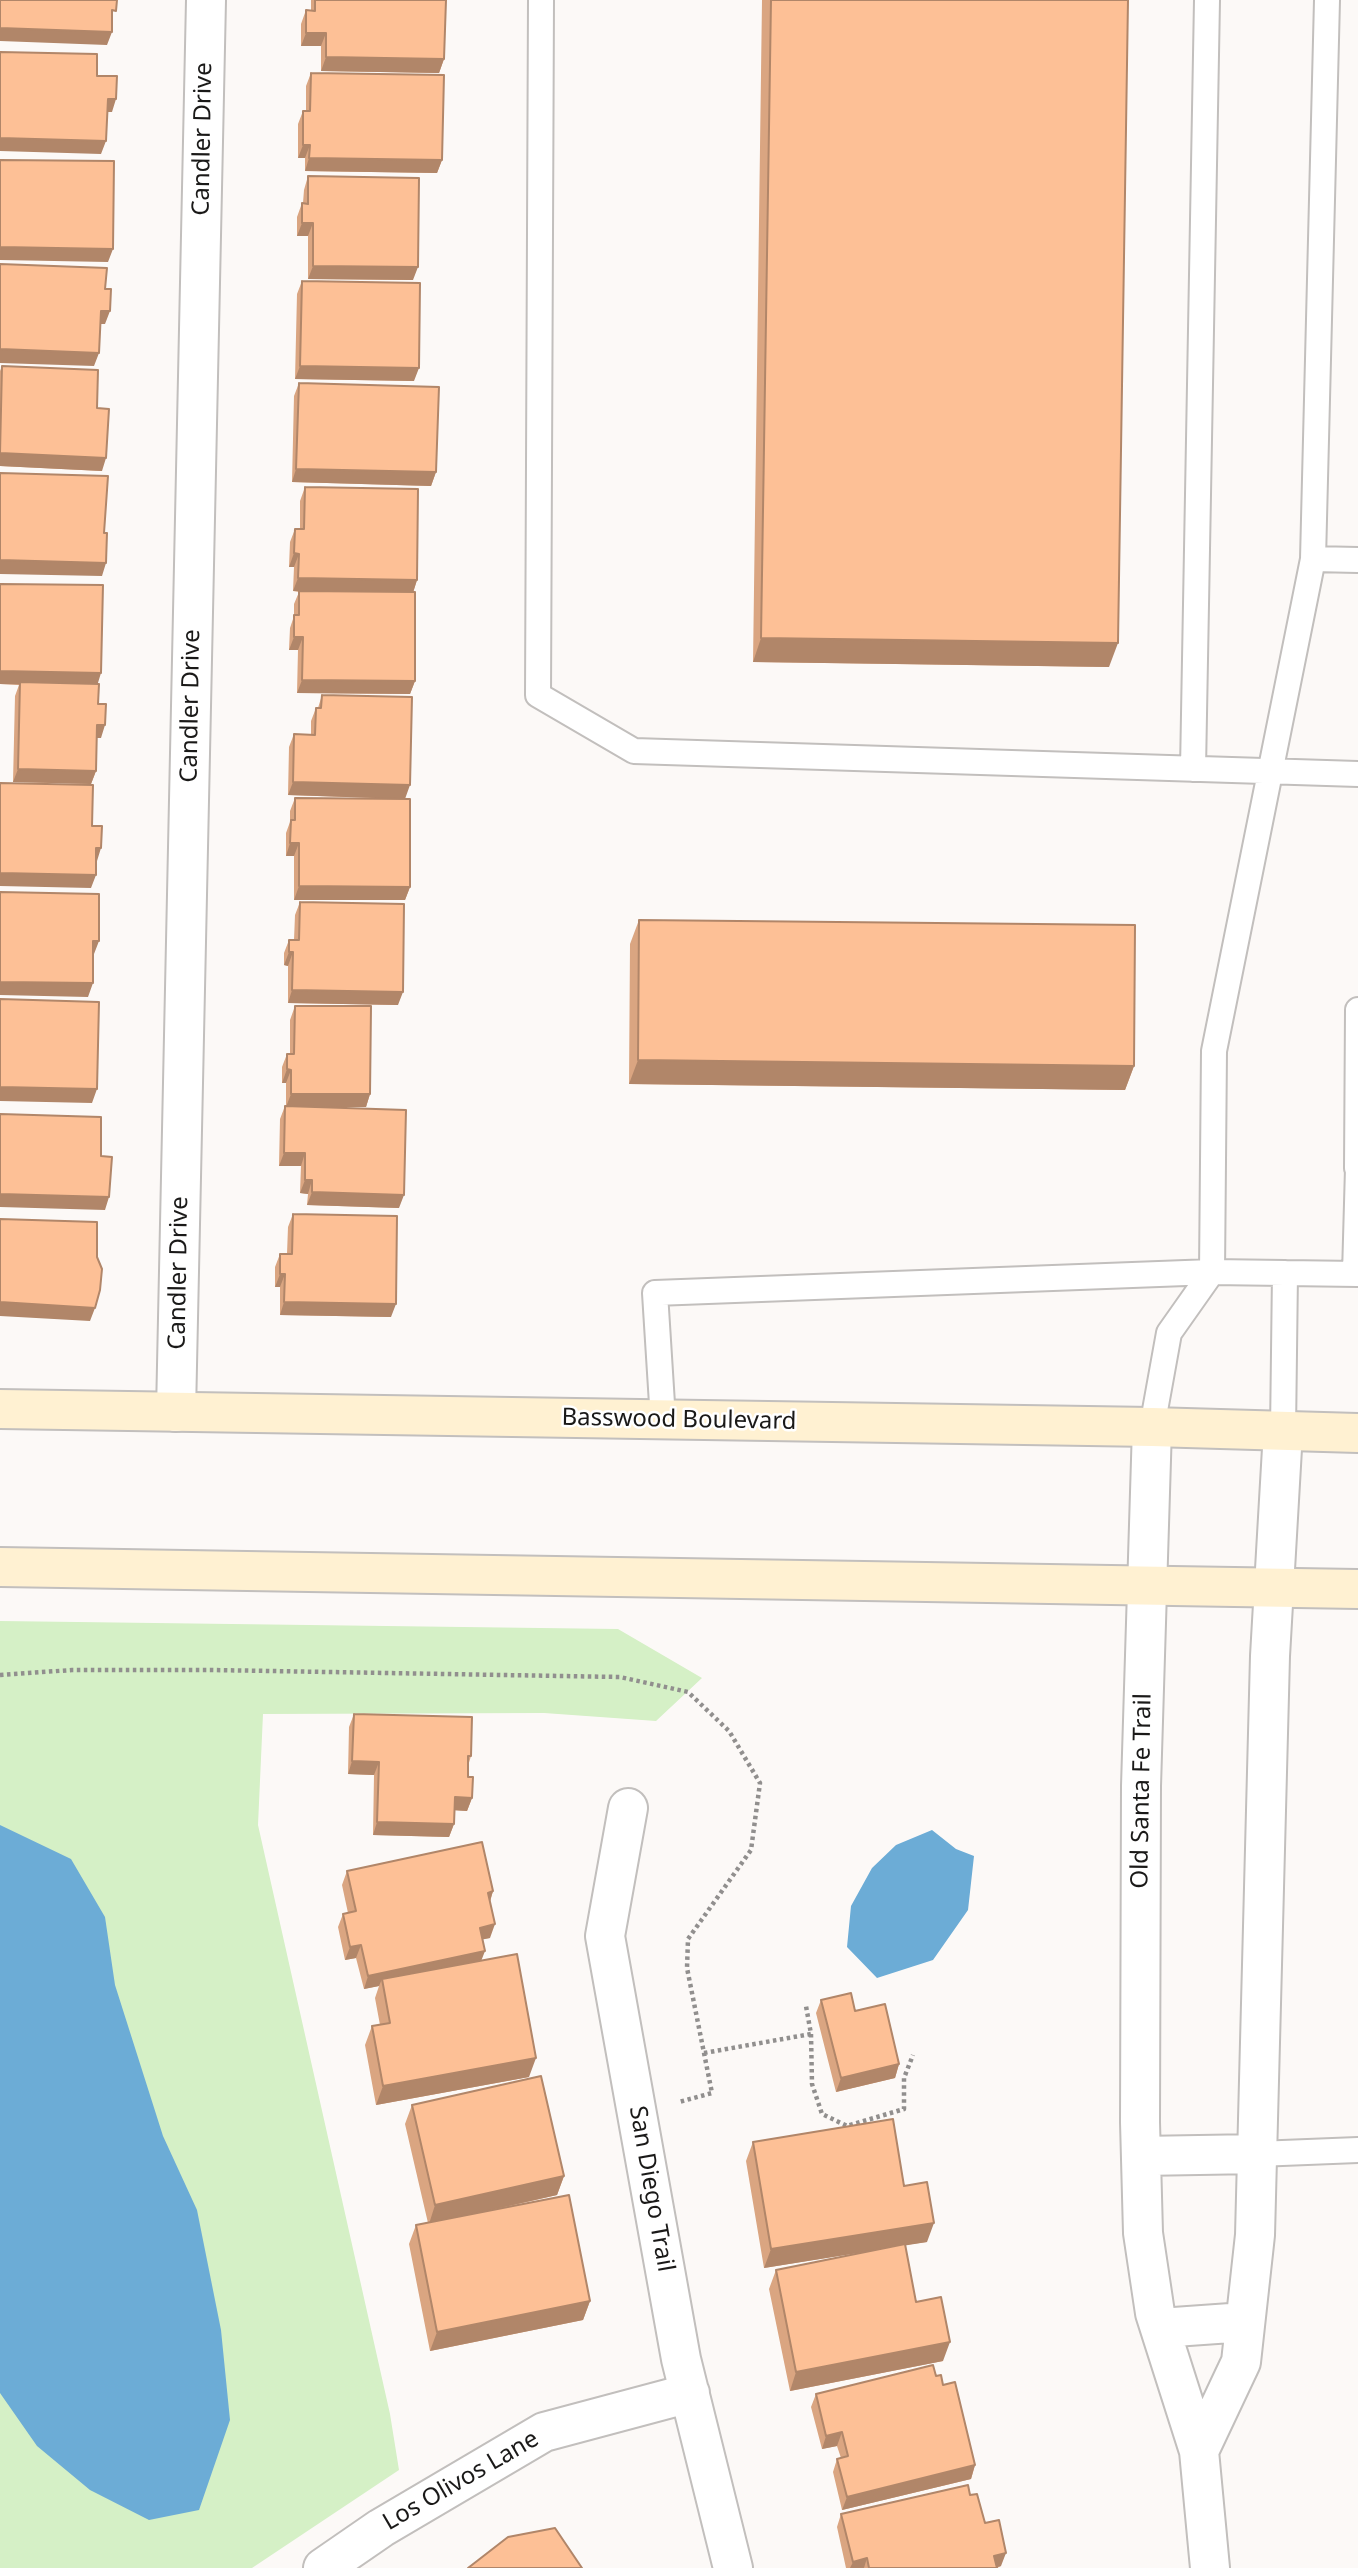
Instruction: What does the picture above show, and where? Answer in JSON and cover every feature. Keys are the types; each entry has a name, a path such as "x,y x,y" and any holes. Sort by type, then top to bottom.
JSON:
{"main road":[{"name":"Basswood Boulevard","path":"0,1409 1152,1427 1358,1433"},
{"path":"0,1567 1358,1589"}],"street":[{"name":"Candler Drive","path":"176,1412 206,0"},
{"name":"Old Santa Fe Trail","path":"1152,1427 1141,1786 1143,2233 1155,2313 1199,2451 1210,2568"},
{"path":"1199,2451 1241,2362 1255,2235 1272,1587 1283,1431"},
{"name":"San Diego Trail","path":"628,1808 605,1936 681,2359 733,2568"},
{"path":"1141,2155 1256,2154"},
{"path":"1160,2328 1245,2322"},
{"name":"Los Olivos Lane","path":"323,2568 381,2528 544,2432 690,2393"}],"lane":[{"path":"541,0 538,695 634,751 1358,774"},
{"path":"1193,769 1208,0"},
{"path":"1152,1427 1170,1333 1212,1272 1214,1051 1313,559 1327,0"},
{"path":"1313,559 1358,560"},
{"path":"663,1420 655,1293 1212,1272 1357,1274 1358,1010"},
{"path":"1283,1431 1285,1273"},
{"path":"1256,2154 1358,2150"}],"path":[{"path":"0,1675 72,1670 212,1670 620,1677 688,1692 729,1731 760,1783 751,1850 688,1939 687,1968 712,2093 670,2105"},
{"path":"806,2006 811,2034 812,2084 822,2114 847,2126 904,2109 904,2078 913,2055"},
{"path":"704,2053 811,2034"}],"green space":[{"path":"0,1621 618,1629 702,1678 656,1721 544,1713 263,1714 258,1825 390,2414 399,2470 252,2568 0,2568"}],"water":[{"path":"0,1825 71,1859 105,1917 115,1985 163,2136 197,2210 221,2330 230,2420 199,2510 149,2520 90,2490 37,2446 0,2393"},
{"path":"932,1830 956,1849 974,1856 968,1910 933,1960 877,1978 847,1947 851,1906 872,1868 896,1845"}],"building":[{"path":"0,0 117,0 116,11 112,10 112,32 0,28"},
{"path":"315,0 446,0 444,59 326,57 326,33 306,33 306,10 315,11"},
{"path":"771,0 1128,0 1118,643 761,638"},
{"path":"0,52 97,54 97,76 117,76 116,99 108,99 106,141 0,138"},
{"path":"311,73 444,75 442,160 309,158 310,145 303,145 303,111 310,111"},
{"path":"0,160 114,161 113,249 0,247"},
{"path":"308,176 419,178 418,267 313,266 313,223 302,223 302,203 308,204"},
{"path":"0,264 107,268 105,289 111,289 110,311 101,311 99,353 0,349"},
{"path":"302,281 420,283 419,368 300,366"},
{"path":"2,366 98,370 97,408 109,409 106,458 0,453"},
{"path":"299,383 439,387 436,472 296,469"},
{"path":"0,473 108,476 104,533 107,533 106,563 0,560"},
{"path":"305,487 418,489 417,580 298,578 299,554 294,553 295,529 304,529"},
{"path":"0,584 103,585 101,673 0,671"},
{"path":"299,591 415,592 415,681 302,680 303,637 294,637 294,615 299,615"},
{"path":"20,682 99,684 98,704 106,704 105,725 97,725 96,771 18,769"},
{"path":"322,695 412,697 410,785 293,782 294,734 315,735 316,708 321,708"},
{"path":"0,783 93,785 92,826 102,826 101,848 96,848 96,875 0,873"},
{"path":"295,798 410,799 410,887 299,886 299,843 290,843 291,820 295,820"},
{"path":"0,892 99,894 99,941 93,941 93,983 0,982"},
{"path":"300,902 404,904 403,992 292,990 293,952 289,952 289,940 299,940"},
{"path":"639,920 1135,925 1134,1066 638,1060"},
{"path":"0,999 99,1002 97,1089 0,1087"},
{"path":"295,1006 371,1006 370,1094 291,1094 291,1070 287,1069 287,1054 294,1054"},
{"path":"285,1106 406,1110 404,1195 312,1192 312,1180 305,1180 305,1153 284,1153"},
{"path":"0,1114 101,1117 101,1156 112,1157 109,1197 0,1194"},
{"path":"293,1214 397,1216 396,1304 284,1302 285,1274 280,1274 280,1254 292,1254"},
{"path":"0,1219 97,1222 97,1257 102,1269 95,1308 0,1302"},
{"path":"354,1714 472,1717 468,1777 473,1777 472,1798 455,1797 454,1824 377,1822 379,1762 352,1761"},
{"path":"482,1842 493,1891 488,1893 495,1924 480,1928 485,1951 368,1976 361,1945 350,1947 343,1914 356,1911 347,1871"},
{"path":"517,1954 536,2058 383,2086 372,2026 390,2023 382,1979"},
{"path":"851,1993 855,2011 885,2004 899,2064 841,2078 821,2000"},
{"path":"541,2076 564,2176 435,2205 412,2105"},
{"path":"893,2119 904,2186 927,2182 934,2223 771,2249 753,2142"},
{"path":"569,2195 590,2301 437,2332 416,2225"},
{"path":"905,2244 916,2302 941,2297 950,2342 796,2372 776,2270"},
{"path":"933,2365 936,2376 941,2375 943,2385 955,2382 975,2465 847,2497 837,2459 848,2456 842,2432 826,2436 816,2394"},
{"path":"968,2485 970,2495 977,2494 985,2523 999,2520 1006,2553 994,2556 997,2568 869,2568 867,2558 853,2562 841,2514"},
{"path":"555,2528 582,2568 468,2568 508,2537"}]}
